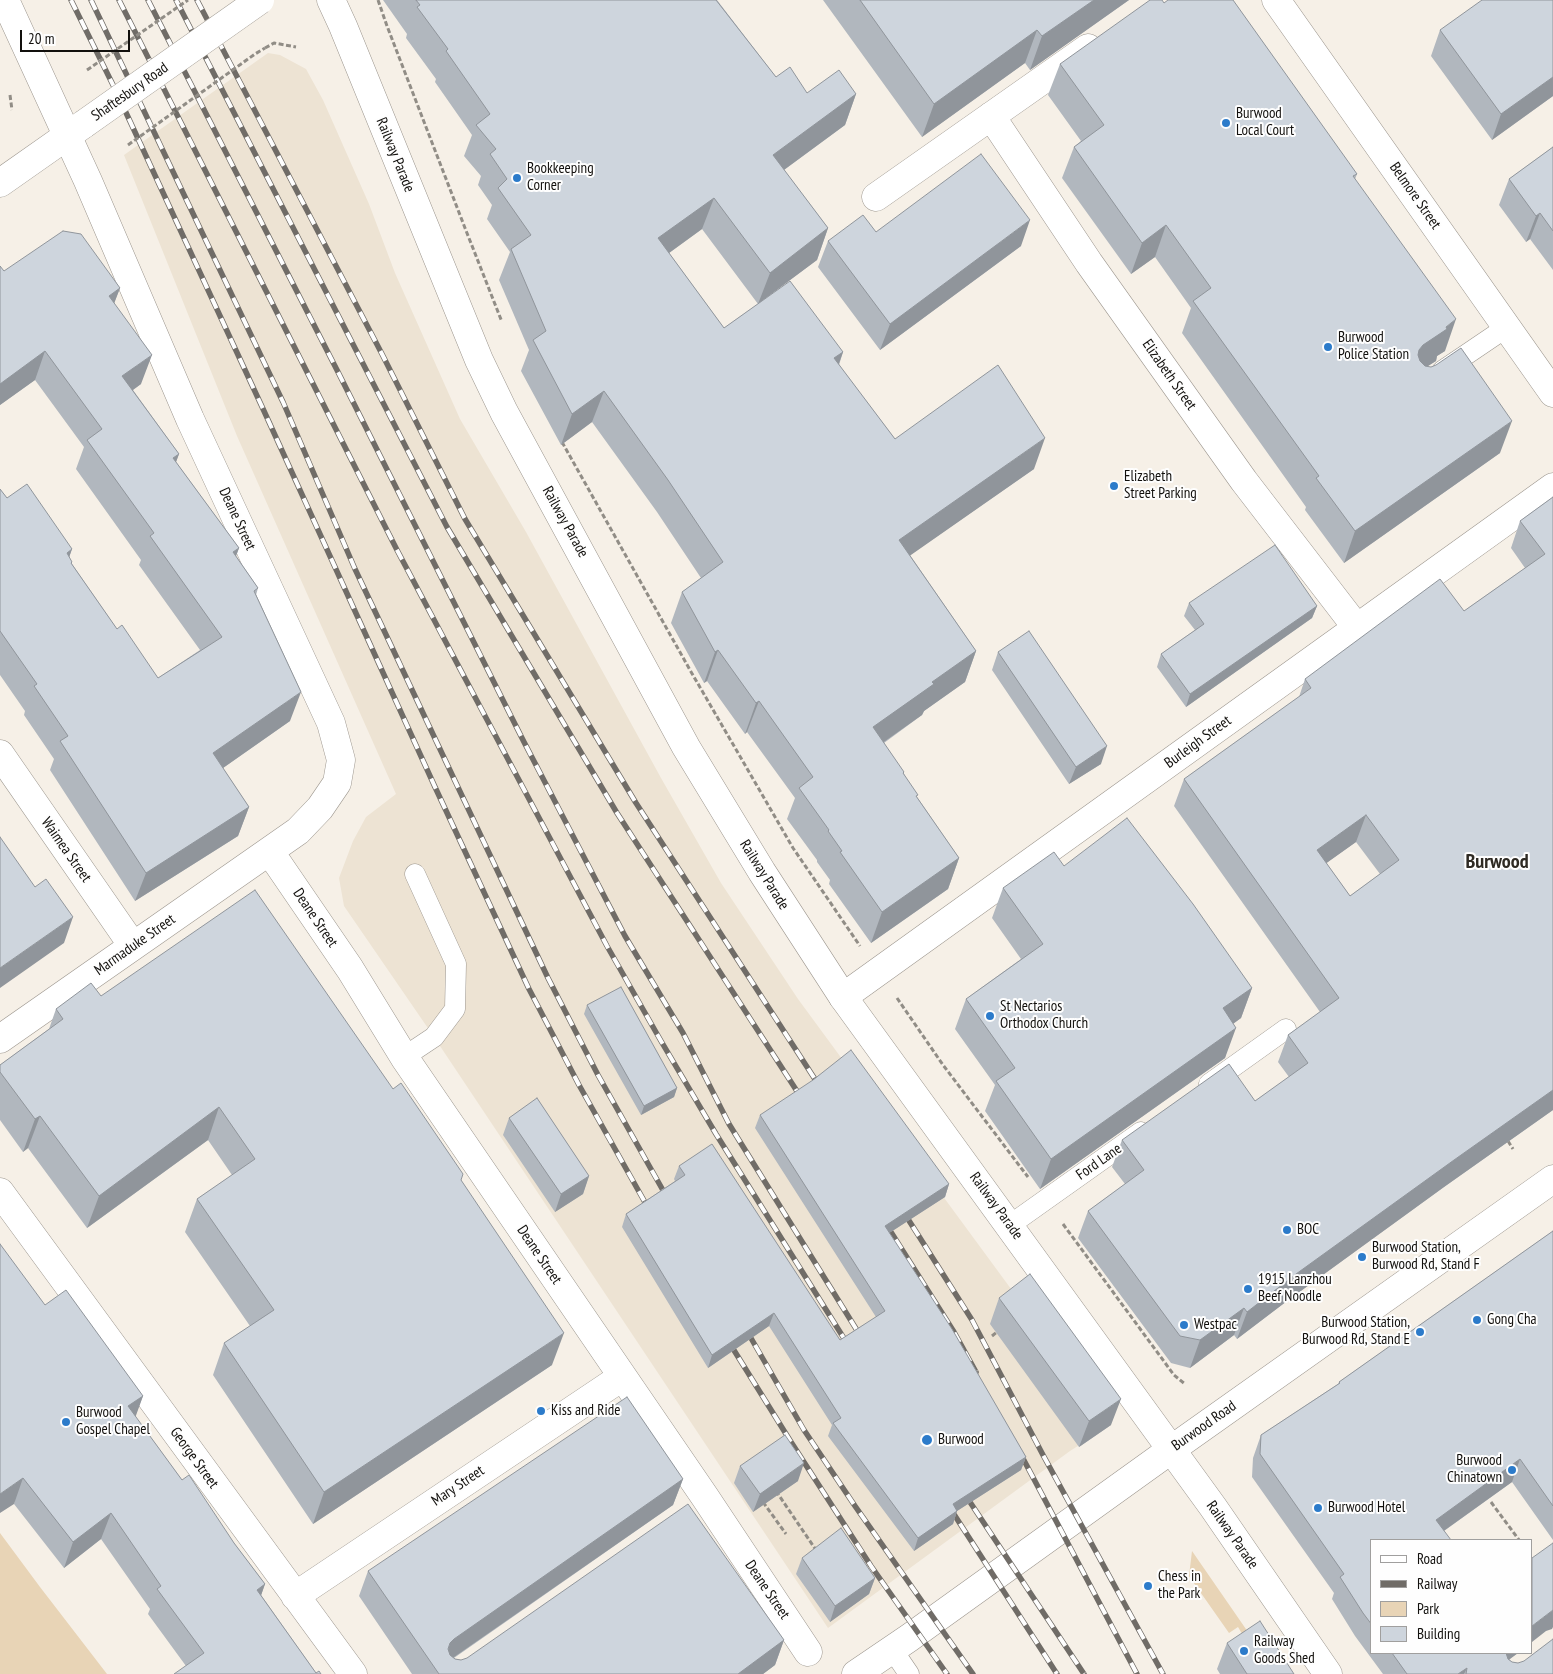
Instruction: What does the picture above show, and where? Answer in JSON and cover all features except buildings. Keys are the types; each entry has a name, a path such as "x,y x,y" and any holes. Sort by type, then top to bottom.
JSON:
{"street":[{"name":"Deane Street","path":"5,0 76,130 88,181 190,419 331,723 341,760 337,783 320,808 298,832 270,852 350,969 404,1057 622,1376 697,1503 808,1652"},
{"name":"Shaftesbury Road","path":"0,183 260,0"},
{"name":"Railway Parade","path":"331,0 479,360 504,412 686,747 762,872 843,996 1172,1449 1328,1674"},
{"name":"Belmore Street","path":"1276,0 1553,393"},
{"path":"876,197 1110,33"},
{"name":"Elizabeth Street","path":"990,116 1089,263 1244,481 1357,628"},
{"name":"Burleigh Street","path":"843,996 1553,487"},
{"name":"Waimea Street","path":"0,754 133,946"},
{"name":"Marmaduke Street","path":"0,1039 270,852"},
{"name":"Burwood Road","path":"856,1674 1553,1179"},
{"name":"George Street","path":"0,1192 352,1674"},
{"name":"Mary Street","path":"295,1596 622,1376"}],"lane":[{"path":"1425,382 1507,327"},
{"path":"404,1057 434,1038 455,1009 456,964 415,874"},
{"path":"1198,1092 1286,1029"},
{"name":"Ford Lane","path":"1010,1225 1158,1120"},
{"path":"892,1649 909,1674"}],"path":[{"path":"87,70 188,0"},
{"path":"378,0 464,228 504,327"},
{"path":"128,145 254,54 274,43 296,47"},
{"path":"560,438 690,670 793,848 943,1065 1046,1200 1174,1375 1185,1384"},
{"path":"1508,1141 1513,1149"},
{"path":"992,1336 1002,1328"},
{"path":"774,1488 816,1551"},
{"path":"760,1497 786,1534"},
{"path":"1491,1502 1518,1539"}],"shaded area":[{"path":"268,53 280,55 306,69 323,100 369,204 395,273 460,419 526,532 721,883 798,999 1111,1425 1070,1451 828,1628 434,1037 344,906 339,878 353,841 366,817 396,794 237,436 124,155"}],"green space":[{"path":"0,1533 40,1587 107,1674 0,1674"},
{"path":"1192,1551 1277,1674 1250,1647 1238,1627 1229,1633 1189,1576"}],"railway":[{"path":"71,0 116,91 529,989 579,1085 651,1213"},
{"path":"91,0 283,402 355,569 548,978 598,1075 669,1201"},
{"path":"119,0 397,550 607,946 716,1134 850,1348"},
{"path":"148,0 524,742 625,936 683,1033 729,1124 863,1340"},
{"path":"176,0 447,527 617,813 804,1102"},
{"path":"197,0 382,354 465,519 636,803 822,1090"},
{"path":"901,1208 972,1320 1043,1455 1163,1674"},
{"path":"884,1221 954,1332 976,1372"},
{"path":"744,1326 804,1430 973,1674"},
{"path":"727,1339 871,1566 947,1674"},
{"path":"1018,1449 1137,1674"},
{"path":"962,1490 1084,1674"},
{"path":"948,1505 1057,1674"}],"place":[{"name":"Burwood Local Court","path":"1226,123"},
{"name":"Bookkeeping Corner","path":"517,178"},
{"name":"Burwood Police Station","path":"1328,347"},
{"name":"Elizabeth Street Parking","path":"1114,486"},
{"name":"St Nectarios Orthodox Church","path":"990,1016"},
{"name":"BOC","path":"1287,1230"},
{"name":"Burwood Station, Burwood Rd, Stand F","path":"1362,1257"},
{"name":"1915 Lanzhou Beef Noodle","path":"1248,1289"},
{"name":"Gong Cha","path":"1477,1320"},
{"name":"Westpac","path":"1184,1325"},
{"name":"Burwood Station, Burwood Rd, Stand E","path":"1420,1332"},
{"name":"Kiss and Ride","path":"541,1411"},
{"name":"Burwood Gospel Chapel","path":"66,1422"},
{"name":"Burwood","path":"927,1440"},
{"name":"Burwood Chinatown","path":"1512,1470"},
{"name":"Burwood Hotel","path":"1318,1508"},
{"name":"Chess in the Park","path":"1148,1586"},
{"name":"Railway Goods Shed","path":"1244,1651"}],"district":[{"name":"Burwood","path":"1497,862"}]}
